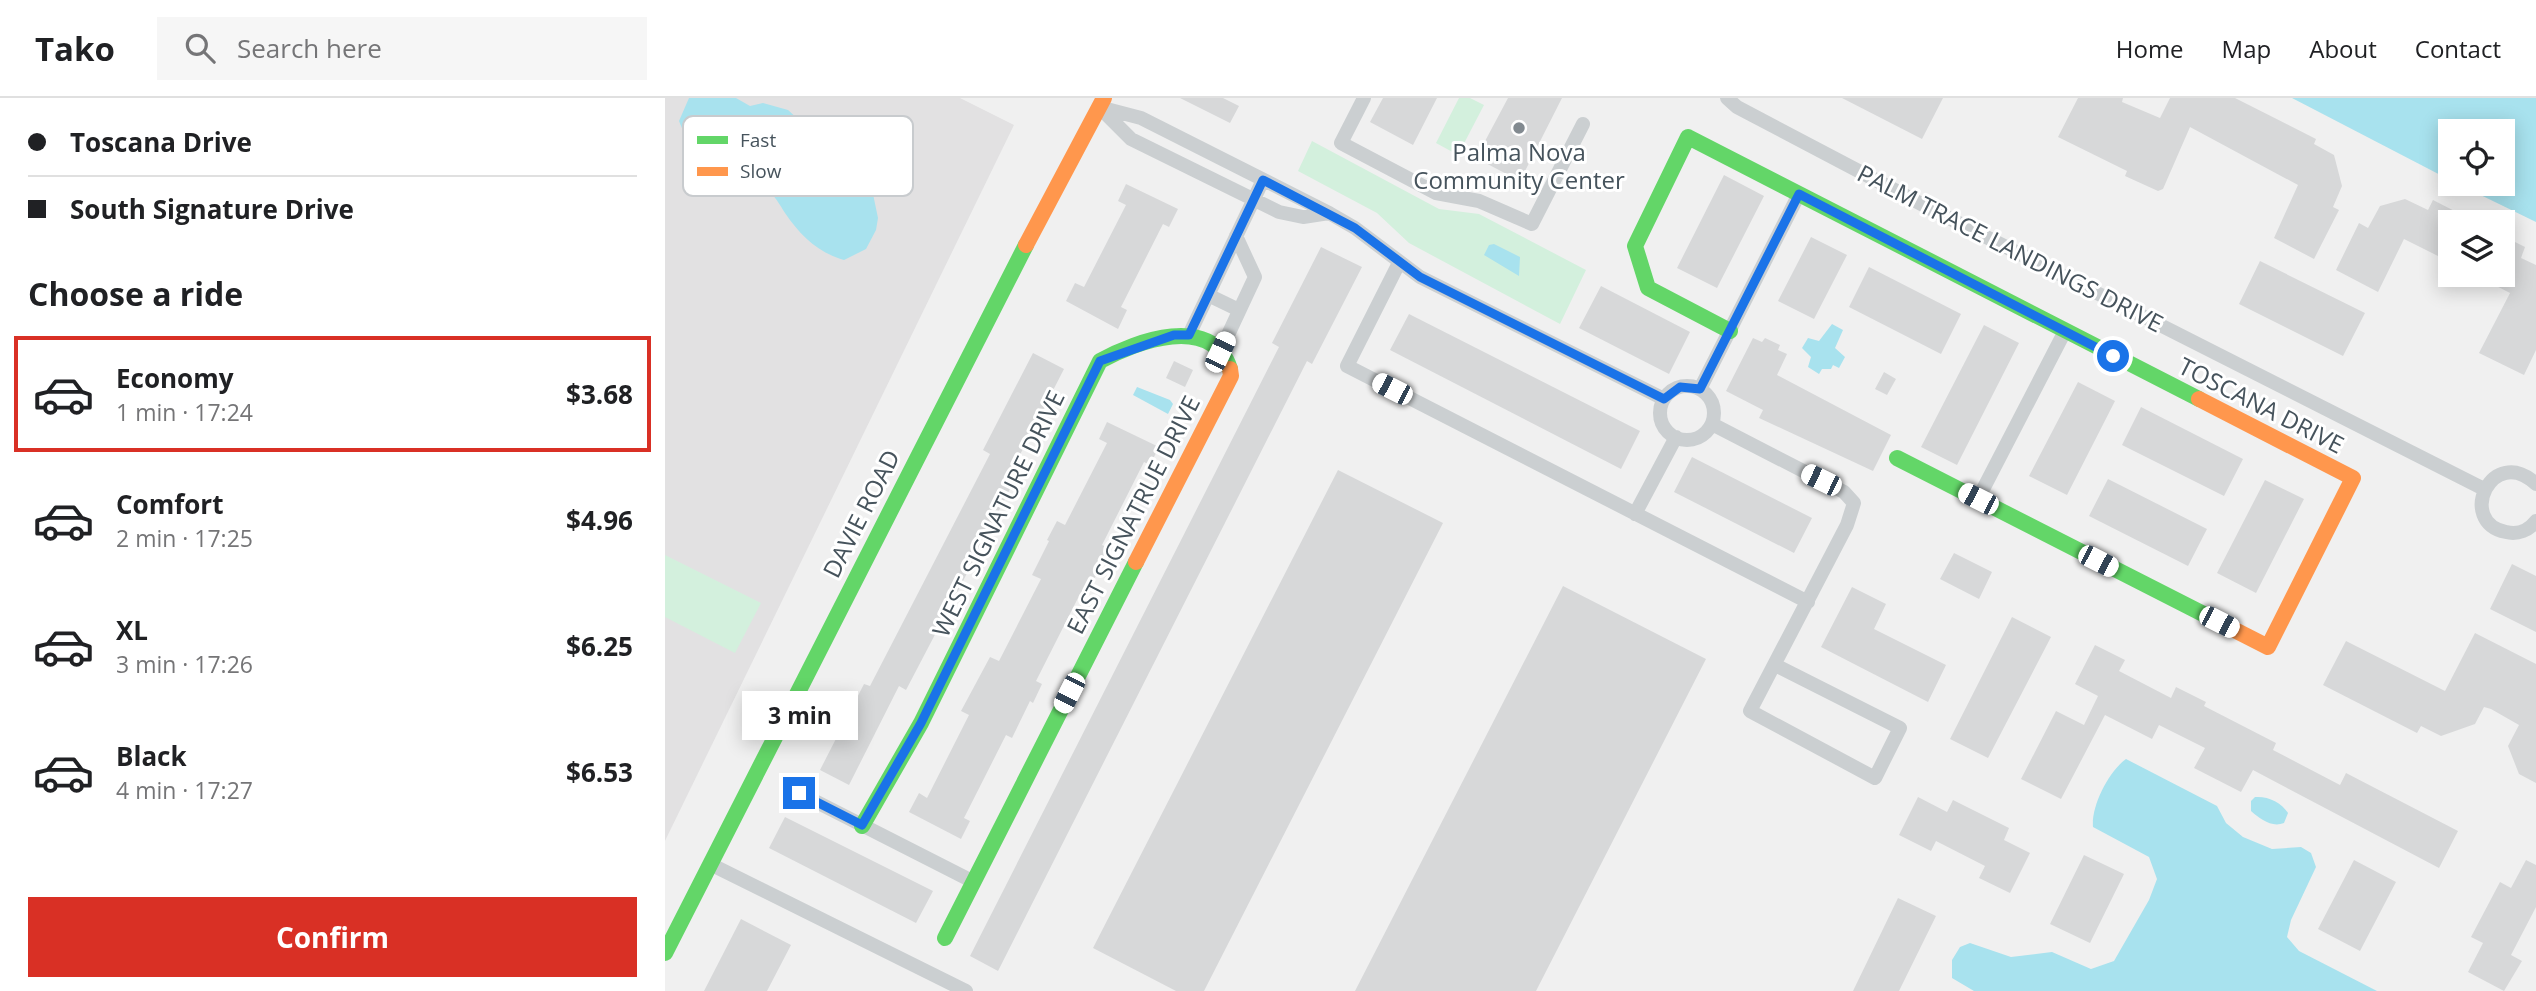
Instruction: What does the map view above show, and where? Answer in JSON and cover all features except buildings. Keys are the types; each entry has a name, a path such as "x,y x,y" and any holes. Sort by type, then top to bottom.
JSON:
{"street":[{"path":"1364,98 1341,143 1436,193 1479,201 1532,224 1583,124"},
{"name":"PALM TRACE LANDINGS DRIVE","path":"1727,98 1737,107 1854,170 2484,489"},
{"path":"1101,103 1141,118 1329,213 1355,228 1420,277 1664,399"},
{"path":"1101,103 1131,139 1254,200 1292,216 1329,213"},
{"name":"DAVIE ROAD","path":"665,953 972,348 1101,103"},
{"name":"TOSCANA DRIVE","path":"1730,331 1648,288 1636,255 1640,233 1688,137 2353,478 2268,647 1897,458"},
{"path":"1236,236 1255,277 1220,352 1189,335 1236,236 1254,200 1263,180"},
{"path":"1700,389 1799,194"},
{"path":"1399,263 1347,366 1808,603"},
{"path":"1208,295 1239,310"},
{"path":"1978,499 2065,331"},
{"name":"WEST SIGNATURE DRIVE","path":"862,825 921,723 1100,361 1174,335 1189,335"},
{"name":"EAST SIGNATRUE DRIVE","path":"945,938 1231,376 1232,366 1220,352"},
{"path":"1680,387 1700,389 1713,404 1712,424 1700,436 1692,439 1676,437 1663,424 1661,416 1664,399 1680,387"},
{"path":"1712,424 1844,492 1854,503 1854,510 1808,603 1750,711 1875,778 1900,728 1775,665"},
{"path":"1635,514 1676,437"},
{"path":"2536,484 2520,473 2509,472 2490,481 2484,489 2482,510 2493,527 2512,533 2522,532 2536,521"},
{"path":"799,793 972,881"},
{"path":"710,864 966,991"}],"shaded area":[{"path":"665,98 960,98 1014,125 665,841"}],"green space":[{"path":"1459,98 1470,98 1484,105 1458,155 1436,143"},
{"path":"1312,141 1439,209 1479,214 1586,270 1560,324 1409,243 1377,213 1298,171"},
{"path":"665,555 761,603 735,653 665,617"}],"water":[{"path":"689,98 736,98 750,106 763,103 788,110 795,116 683,116 683,130 679,121"},
{"path":"2292,98 2536,98 2536,222 2483,196 2515,196 2515,119 2438,119 2438,174"},
{"path":"773,196 873,196 878,218 876,230 866,249 844,260 826,253 804,236"},
{"path":"1494,244 1520,257 1519,276 1484,255 1489,245"},
{"path":"1832,324 1843,330 1835,348 1845,357 1839,368 1833,365 1831,369 1822,369 1819,374 1808,367 1811,357 1802,348 1808,338 1819,341"},
{"path":"1137,387 1170,400 1173,404 1168,414 1133,395"},
{"path":"2126,759 2217,806 2226,823 2243,837 2272,849 2301,847 2311,853 2316,867 2291,920 2287,937 2299,951 2377,991 1974,991 1952,978 1952,960 1960,947 1970,943 2011,957 2052,952 2091,969 2114,961 2149,900 2157,879 2149,857 2093,827 2095,809 2102,790 2113,772"},
{"path":"2255,797 2269,799 2282,806 2288,813 2284,823 2271,824 2251,811 2251,801"}],"traffic: fast":[{"path":"1730,331 1648,288 1635,246 1688,137 2199,399"},
{"path":"665,953 1026,245"},
{"path":"862,826 921,723 1100,361 1152,340 1172,336 1190,337 1207,341 1221,352 1230,369"},
{"path":"1897,458 2219,622"},
{"path":"945,938 1136,562"}],"traffic: slow":[{"path":"1026,245 1104,98"},
{"path":"1136,562 1231,376 1230,369"},
{"path":"2199,399 2353,478 2268,647 2219,622"}],"place":[{"name":"Palma Nova Community Center","path":"1519,128"}],"route":[{"path":"799,793 862,825 921,723 1036,496 1100,361 1105,357 1174,335 1189,335 1263,180 1355,228 1420,277 1664,399 1680,387 1700,389 1799,194 2113,356"}]}
